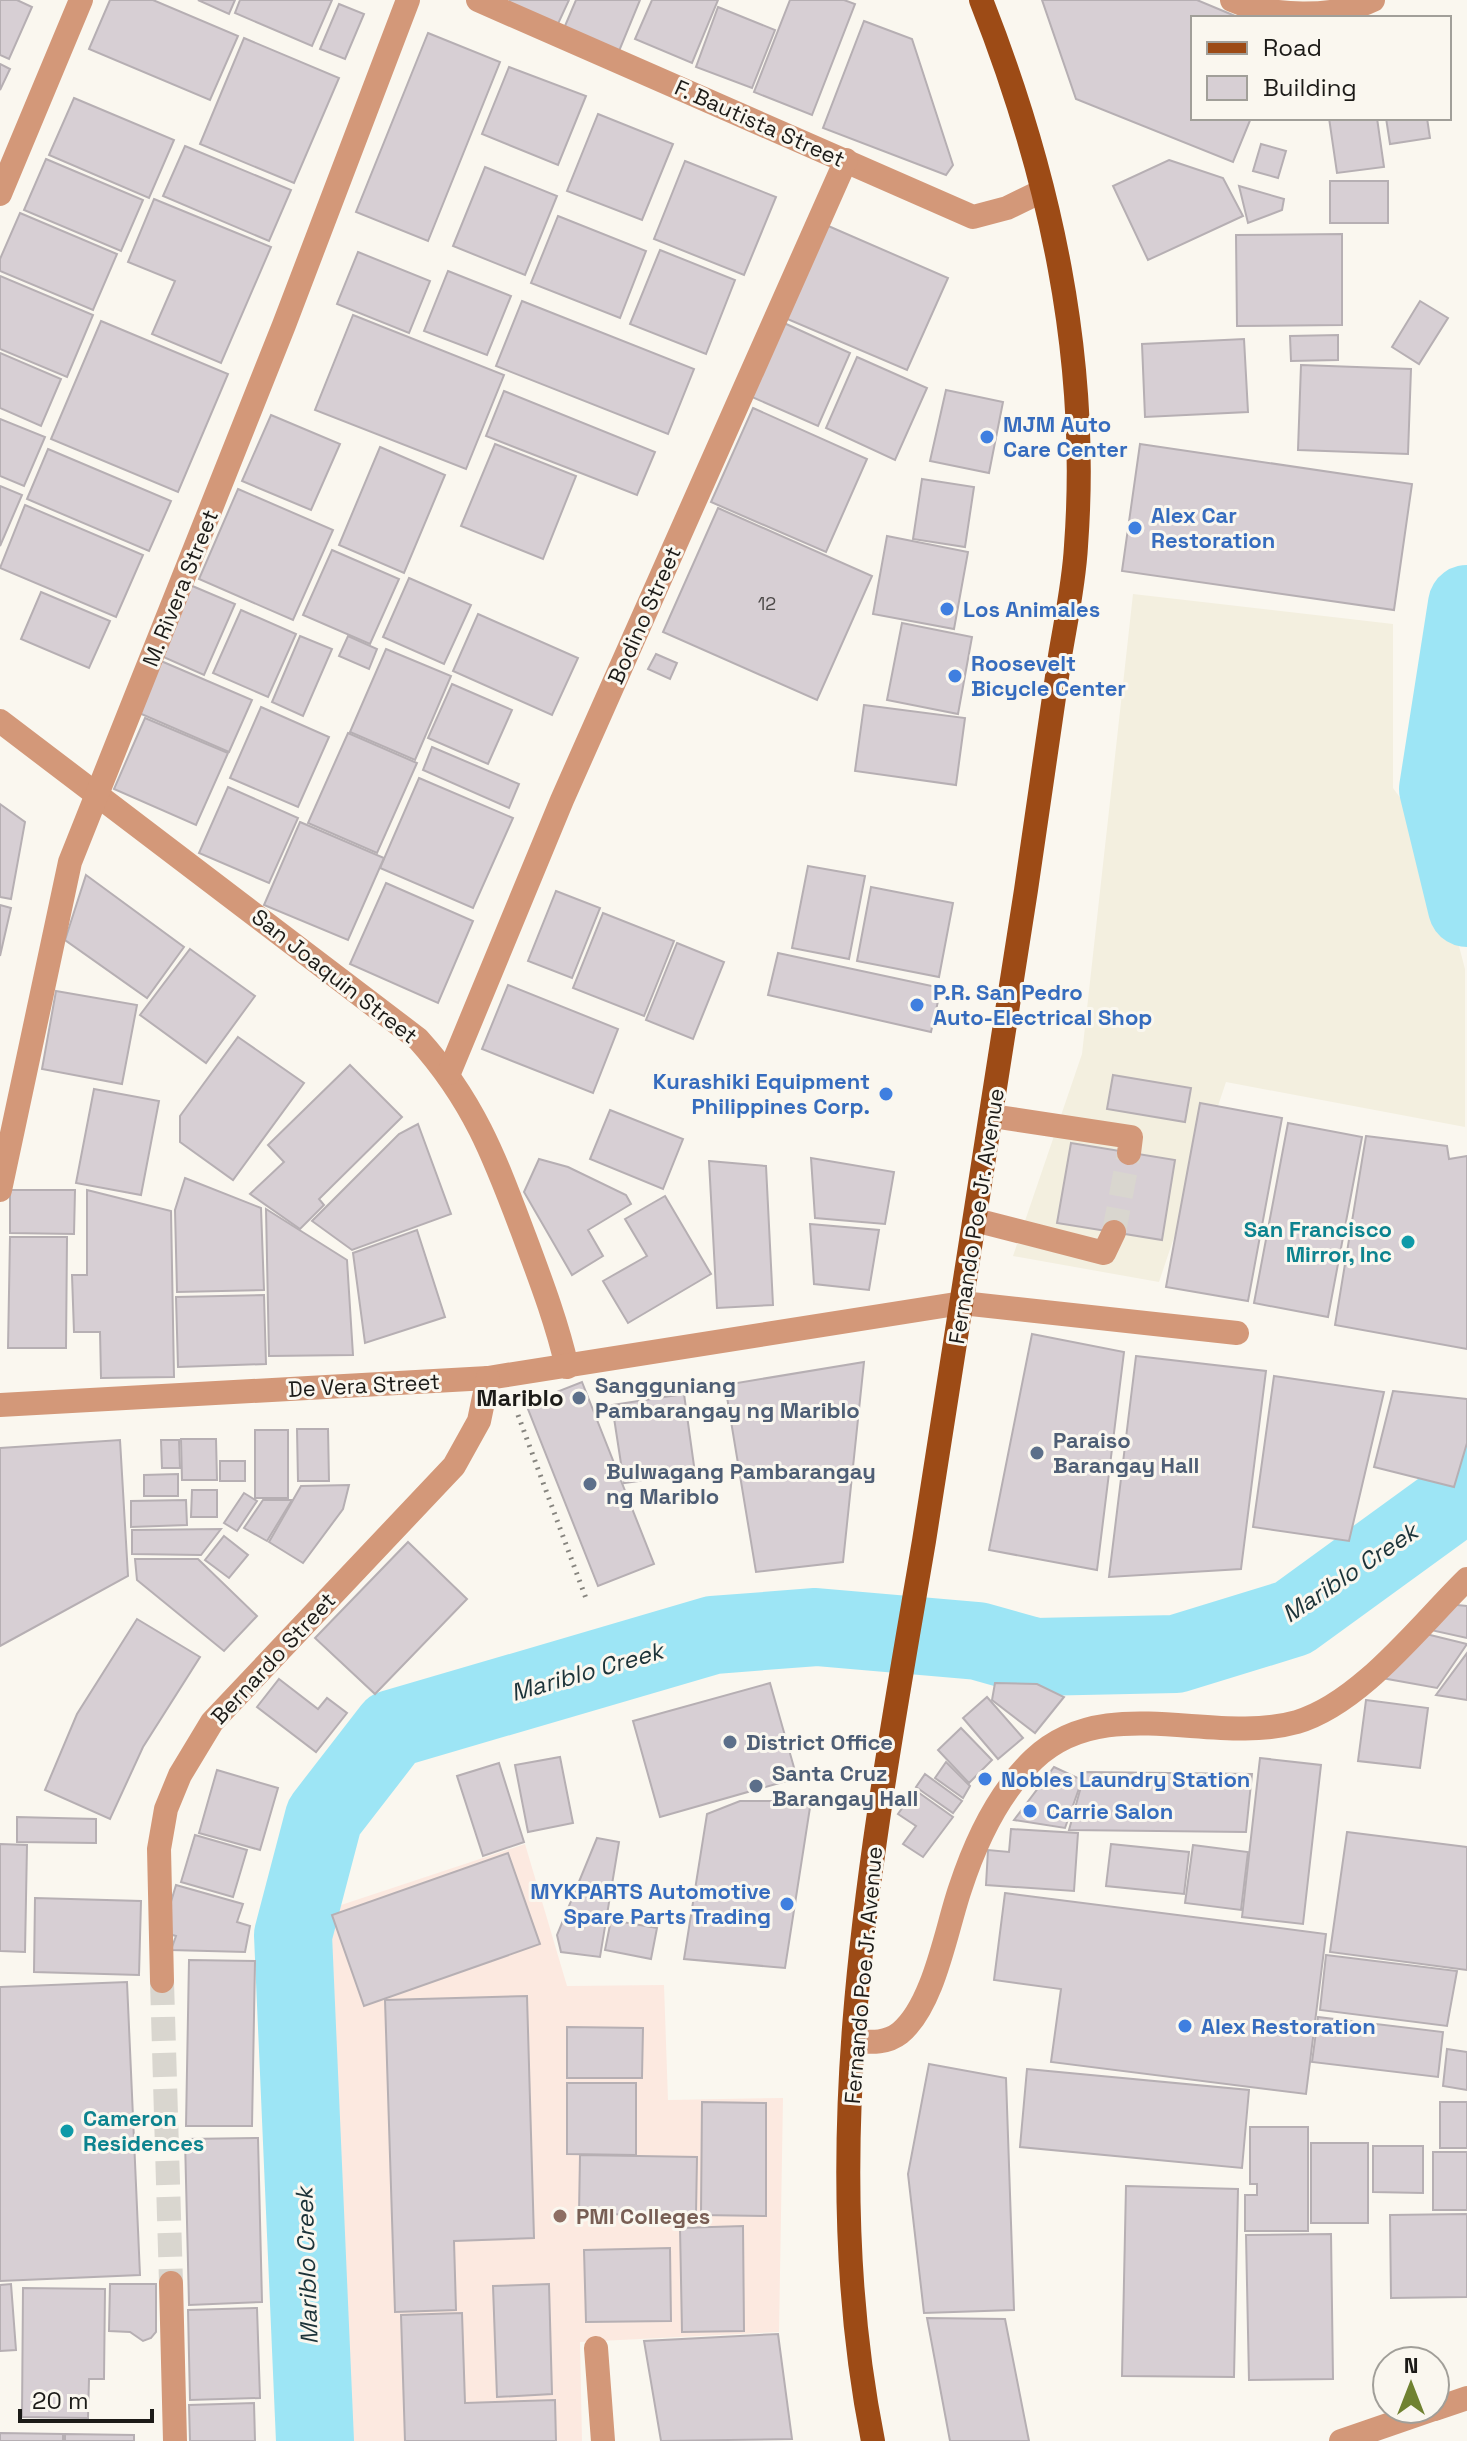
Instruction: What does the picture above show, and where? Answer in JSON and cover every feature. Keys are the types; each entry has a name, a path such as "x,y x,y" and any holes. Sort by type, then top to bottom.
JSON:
{"main road":[{"name":"Fernando Poe Jr. Avenue","path":"873,2441 850,2259 849,2144 854,2041 868,1882 992,1116 1076,549 1079,428 1071,316 1042,191 1002,54 981,0"}],"street":[{"path":"0,194 81,0"},
{"name":"M. Rivera Street","path":"0,1190 70,862 408,0"},
{"name":"F. Bautista Street","path":"478,0 973,217 1007,208 1042,191"},
{"path":"1232,0 1247,7 1324,14 1373,0"},
{"name":"Bodino Street","path":"449,1073 562,800 846,160"},
{"name":"San Joaquin Street","path":"0,721 99,793 418,1039 449,1073 474,1113 501,1174 557,1325 567,1367"},
{"path":"992,1116 1131,1137 1129,1153"},
{"path":"975,1220 1104,1253 1114,1232"},
{"name":"De Vera Street","path":"0,1405 496,1377 962,1303 1237,1333"},
{"name":"Bernardo Street","path":"162,1981 159,1849 166,1809 180,1775 212,1722 454,1466 479,1421 496,1377"},
{"path":"854,2041 883,2042 900,2033 911,2020 930,1984 979,1838 1014,1780 1037,1757 1070,1736 1098,1727 1268,1727 1321,1712 1366,1679 1467,1579"},
{"path":"171,2283 175,2441"},
{"path":"596,2348 603,2441"},
{"path":"1341,2441 1388,2425"}],"path":[{"path":"496,1377 587,1601"}],"shaded area":[{"path":"1133,594 1393,624 1393,788 1431,840 1465,969 1465,1127 1226,1082 1159,1282 1013,1256 1082,1054"},
{"name":"PMI Colleges","path":"525,1844 567,1986 664,1985 668,2100 783,2098 779,2332 580,2342 582,2441 352,2441 320,1912"}],"building":[{"path":"0,0 17,0 32,7 9,59 0,55"},
{"path":"110,0 153,0 238,36 210,100 89,49"},
{"path":"198,0 235,0 229,14"},
{"path":"240,0 332,0 312,46 235,13"},
{"path":"510,0 569,0 557,26 508,5"},
{"path":"576,0 640,0 617,56 562,33"},
{"path":"652,0 718,0 692,63 635,39"},
{"path":"790,0 844,0 855,4 812,115 754,92"},
{"path":"1042,0 1197,0 1235,16 1191,16 1191,120 1250,120 1233,162 1076,99"},
{"path":"339,4 364,14 345,59 320,49"},
{"path":"718,7 775,30 752,88 696,67"},
{"path":"864,21 912,39 953,165 946,175 823,128"},
{"path":"428,33 500,62 428,241 356,212"},
{"path":"244,38 339,78 294,183 200,144"},
{"path":"0,64 10,69 0,90"},
{"path":"509,67 586,96 558,165 482,134"},
{"path":"74,98 174,140 149,198 49,155"},
{"path":"598,114 673,144 642,220 567,191"},
{"path":"1329,120 1377,120 1384,167 1337,173"},
{"path":"1386,120 1427,120 1430,138 1390,144"},
{"path":"1261,144 1286,151 1278,178 1253,171"},
{"path":"185,146 291,190 269,241 163,196"},
{"path":"46,159 143,200 121,251 24,210"},
{"path":"1169,160 1223,178 1243,216 1148,260 1113,186"},
{"path":"685,161 776,197 744,275 654,239"},
{"path":"485,167 557,196 525,275 453,246"},
{"path":"1330,181 1388,181 1388,223 1330,223"},
{"path":"1239,186 1284,199 1282,210 1248,223"},
{"path":"154,199 271,247 221,363 152,334 175,281 128,262"},
{"path":"20,213 117,254 93,310 0,271 0,259"},
{"path":"558,216 646,251 620,318 531,283"},
{"path":"826,225 948,278 907,370 785,318"},
{"path":"1342,234 1342,325 1237,326 1236,235"},
{"path":"660,250 735,280 706,354 630,324"},
{"path":"358,252 430,281 409,333 337,304"},
{"path":"448,271 511,296 487,355 424,331"},
{"path":"0,276 93,315 67,377 0,349"},
{"path":"522,301 694,369 668,434 496,366"},
{"path":"1420,301 1448,318 1419,364 1392,347"},
{"path":"353,315 504,375 466,469 315,410"},
{"path":"101,321 228,374 178,492 51,439"},
{"path":"784,323 850,353 818,426 752,397"},
{"path":"1338,335 1338,360 1291,361 1290,336"},
{"path":"1244,339 1248,412 1145,417 1142,344"},
{"path":"0,353 61,379 41,426 0,408"},
{"path":"857,357 927,388 895,460 826,428"},
{"path":"1301,365 1411,369 1408,454 1298,450"},
{"path":"946,390 1003,402 989,473 930,461"},
{"path":"504,391 655,452 637,495 486,436"},
{"path":"753,408 867,459 826,552 711,502"},
{"path":"271,415 340,444 311,510 242,481"},
{"path":"0,419 45,437 24,486 0,476"},
{"path":"495,444 576,476 543,559 461,526"},
{"path":"1140,444 1412,484 1394,610 1122,571"},
{"path":"380,447 445,475 404,573 339,545"},
{"path":"48,449 171,501 149,551 27,499"},
{"path":"922,479 974,487 965,547 913,539"},
{"path":"0,486 22,495 0,546"},
{"path":"238,489 333,530 293,620 199,579"},
{"path":"25,505 143,555 116,617 0,568"},
{"path":"718,508 872,576 817,700 663,632"},
{"path":"887,536 968,552 954,629 873,614"},
{"path":"332,550 399,579 370,644 303,615"},
{"path":"409,578 471,605 444,664 383,637"},
{"path":"190,585 235,604 204,675 159,655"},
{"path":"41,592 110,621 89,668 21,639"},
{"path":"241,610 296,634 268,697 213,673"},
{"path":"478,614 578,658 552,715 453,671"},
{"path":"902,623 972,637 958,714 887,700"},
{"path":"300,636 332,649 303,716 272,702"},
{"path":"348,636 377,649 369,669 339,656"},
{"path":"386,649 451,676 415,760 350,732"},
{"path":"656,654 677,663 670,679 648,669"},
{"path":"161,661 252,700 229,752 139,713"},
{"path":"452,684 512,710 488,764 428,738"},
{"path":"864,705 965,718 956,785 855,771"},
{"path":"261,707 329,737 298,807 230,778"},
{"path":"145,718 228,753 196,825 114,789"},
{"path":"348,733 417,763 377,853 308,823"},
{"path":"432,747 519,784 509,808 423,770"},
{"path":"419,778 513,818 473,908 380,868"},
{"path":"228,787 298,818 269,883 199,853"},
{"path":"0,804 25,822 11,899 0,897"},
{"path":"300,822 384,858 348,940 264,905"},
{"path":"808,866 865,876 849,959 792,948"},
{"path":"86,875 184,947 147,998 65,940"},
{"path":"386,883 473,921 438,1003 350,964"},
{"path":"871,887 953,903 939,977 857,961"},
{"path":"556,891 600,908 572,978 528,961"},
{"path":"0,905 11,908 0,956"},
{"path":"603,913 674,941 644,1016 573,988"},
{"path":"677,943 724,962 693,1039 646,1020"},
{"path":"190,949 255,996 206,1063 140,1015"},
{"path":"778,953 941,988 931,1032 768,995"},
{"path":"508,985 618,1029 593,1093 482,1049"},
{"path":"56,991 137,1005 122,1084 42,1069"},
{"path":"238,1037 304,1083 233,1180 180,1142 180,1116"},
{"path":"350,1065 402,1117 319,1199 324,1205 300,1229 250,1194 284,1162 268,1145"},
{"path":"1113,1075 1191,1088 1185,1122 1107,1109"},
{"path":"94,1089 159,1101 141,1195 76,1183"},
{"path":"1200,1103 1282,1118 1248,1301 1166,1287"},
{"path":"610,1110 683,1139 663,1189 590,1159"},
{"path":"1288,1123 1362,1137 1328,1317 1254,1303"},
{"path":"418,1124 451,1214 352,1250 312,1221 399,1134"},
{"name":"San Francisco Mirror, Inc","path":"1366,1136 1447,1146 1449,1159 1467,1156 1467,1349 1335,1325"},
{"path":"1071,1143 1175,1160 1162,1240 1057,1223"},
{"path":"811,1158 894,1172 885,1224 815,1218"},
{"path":"539,1159 568,1167 626,1195 631,1204 588,1230 603,1256 572,1275 524,1192"},
{"path":"709,1161 766,1166 773,1305 717,1308"},
{"path":"185,1178 261,1208 264,1290 177,1292 175,1210"},
{"path":"10,1190 75,1190 74,1234 10,1233"},
{"path":"87,1190 171,1211 174,1377 101,1378 100,1332 74,1332 72,1275 87,1275"},
{"path":"665,1196 711,1274 628,1323 603,1281 647,1256 625,1219"},
{"path":"266,1209 347,1260 353,1355 269,1356"},
{"path":"810,1224 879,1230 869,1290 814,1284"},
{"path":"417,1230 445,1317 365,1343 353,1253"},
{"path":"10,1237 67,1237 66,1348 8,1348"},
{"path":"264,1295 266,1364 178,1367 176,1297"},
{"path":"1032,1334 1124,1352 1097,1570 989,1550"},
{"path":"1136,1356 1266,1371 1241,1569 1109,1577"},
{"path":"864,1362 843,1562 756,1572 725,1385"},
{"path":"1274,1376 1384,1392 1349,1541 1253,1527"},
{"name":"Bulwagang Pambarangay ng Mariblo","path":"582,1382 654,1564 598,1586 526,1404"},
{"path":"1393,1391 1467,1399 1467,1443 1454,1487 1374,1467"},
{"path":"684,1394 695,1473 624,1483 612,1405"},
{"path":"297,1429 328,1429 329,1481 298,1481"},
{"path":"255,1430 288,1430 288,1498 255,1498"},
{"path":"181,1439 216,1439 217,1480 182,1480"},
{"path":"120,1440 128,1576 0,1646 0,1448"},
{"path":"161,1440 179,1440 180,1468 162,1468"},
{"path":"220,1461 245,1461 245,1481 220,1481"},
{"path":"178,1474 178,1496 144,1496 144,1475"},
{"path":"349,1485 343,1509 303,1563 269,1542 301,1486"},
{"path":"192,1490 217,1490 217,1517 191,1517"},
{"path":"244,1493 257,1501 237,1531 224,1523"},
{"path":"186,1500 187,1525 131,1527 131,1501"},
{"path":"263,1500 292,1500 267,1541 244,1528"},
{"path":"221,1529 201,1555 132,1554 132,1530"},
{"path":"224,1536 248,1555 229,1578 205,1560"},
{"path":"408,1542 467,1599 375,1694 315,1638"},
{"path":"135,1559 198,1559 257,1616 224,1651 137,1580"},
{"path":"1447,1604 1467,1606 1467,1638 1426,1629"},
{"path":"137,1619 200,1657 143,1747 110,1819 45,1790 77,1714"},
{"path":"1422,1633 1467,1644 1437,1688 1382,1678"},
{"path":"1467,1653 1467,1700 1436,1695"},
{"path":"279,1679 318,1709 327,1698 347,1713 316,1752 257,1707"},
{"path":"770,1683 797,1778 660,1817 633,1721"},
{"path":"995,1683 1037,1684 1064,1697 1035,1733 992,1700"},
{"path":"987,1697 1023,1738 998,1759 963,1718"},
{"path":"1366,1700 1428,1708 1420,1768 1358,1761"},
{"path":"961,1728 992,1760 969,1783 938,1750"},
{"path":"560,1757 573,1823 528,1832 515,1765"},
{"path":"1260,1758 1321,1765 1303,1924 1242,1917"},
{"path":"946,1762 970,1786 963,1798 935,1778"},
{"path":"499,1763 524,1842 483,1856 457,1776"},
{"path":"1054,1767 1082,1780 1065,1828 1014,1820"},
{"path":"217,1770 278,1788 260,1850 199,1833"},
{"path":"1085,1772 1252,1774 1246,1832 1069,1830"},
{"path":"925,1774 962,1801 953,1813 916,1787"},
{"path":"915,1790 953,1817 923,1857 903,1844 916,1826 898,1814"},
{"path":"740,1801 811,1801 785,1968 684,1959 707,1814"},
{"path":"17,1817 96,1819 96,1843 17,1842"},
{"path":"1011,1829 1078,1833 1074,1891 986,1885 988,1850 1009,1852"},
{"path":"1347,1832 1467,1847 1467,1970 1330,1952"},
{"path":"195,1835 247,1850 233,1897 181,1882"},
{"path":"597,1838 619,1842 600,1957 561,1952 557,1935"},
{"path":"0,1844 27,1845 25,1952 0,1951"},
{"path":"1111,1844 1189,1852 1184,1894 1106,1886"},
{"path":"1193,1845 1248,1852 1241,1910 1185,1903"},
{"path":"508,1853 540,1944 364,2006 332,1915"},
{"path":"176,1885 243,1904 237,1922 250,1926 245,1952 171,1950 176,1936 162,1932"},
{"name":"Alex Restoration","path":"1005,1893 1326,1934 1306,2094 1051,2062 1061,1989 994,1980"},
{"path":"35,1898 141,1901 139,1975 34,1972"},
{"path":"611,1920 657,1928 651,1959 605,1950"},
{"path":"1326,1955 1457,1971 1447,2026 1320,2010"},
{"path":"189,1960 255,1961 252,2126 186,2126"},
{"name":"Cameron Residences","path":"127,1982 140,2275 0,2281 0,1987"},
{"path":"527,1996 534,2238 454,2241 456,2310 395,2312 385,2000"},
{"path":"1318,2017 1443,2032 1438,2077 1312,2062"},
{"path":"567,2027 643,2028 642,2078 567,2078"},
{"path":"1447,2049 1467,2052 1467,2090 1443,2086"},
{"path":"929,2064 1006,2078 1014,2310 924,2313 908,2174"},
{"path":"1027,2069 1249,2090 1242,2168 1020,2147"},
{"path":"567,2083 636,2083 636,2155 567,2154"},
{"path":"702,2102 766,2103 766,2216 701,2215"},
{"path":"1440,2102 1467,2102 1467,2148 1440,2148"},
{"path":"1250,2127 1308,2127 1308,2231 1245,2231 1245,2195 1257,2195 1257,2184 1250,2184"},
{"path":"258,2138 262,2302 189,2305 185,2139"},
{"path":"1311,2143 1368,2143 1368,2223 1311,2223"},
{"path":"1373,2146 1423,2146 1423,2193 1373,2192"},
{"path":"1433,2152 1467,2152 1467,2210 1433,2210"},
{"path":"580,2155 697,2157 696,2215 579,2214"},
{"path":"1126,2186 1238,2189 1234,2377 1122,2376"},
{"path":"1467,2214 1467,2297 1391,2298 1390,2215"},
{"path":"743,2226 744,2331 682,2332 680,2228"},
{"path":"1331,2234 1333,2379 1249,2380 1246,2235"},
{"path":"670,2248 671,2321 586,2322 584,2250"},
{"path":"11,2284 16,2350 0,2351 0,2285"},
{"path":"110,2284 156,2284 156,2332 151,2338 143,2341 130,2332 109,2331"},
{"path":"549,2284 552,2394 497,2397 493,2286"},
{"path":"23,2288 105,2289 104,2379 89,2379 88,2418 22,2417"},
{"path":"257,2308 260,2398 190,2400 188,2310"},
{"path":"462,2313 465,2403 555,2400 556,2441 405,2441 401,2315"},
{"path":"927,2318 1005,2319 1029,2441 950,2441"},
{"path":"778,2334 792,2439 661,2441 644,2341"},
{"path":"254,2403 255,2441 190,2441 189,2405"},
{"path":"0,2433 63,2434 63,2441 0,2441"},
{"path":"65,2434 134,2435 134,2441 65,2441"}],"waterway":[{"name":"Mariblo Creek","path":"1467,604 1438,789 1467,908"},
{"name":"Mariblo Creek","path":"315,2441 293,1935 324,1817 392,1729 713,1635 816,1627 978,1641 1035,1657 1176,1654 1293,1618 1454,1501 1467,1479"}],"tunnel":[{"path":"1114,1232 1129,1153"},
{"path":"162,1981 171,2283"}],"place":[{"name":"MJM Auto Care Center","path":"987,437"},
{"name":"Alex Car Restoration","path":"1135,528"},
{"name":"Los Animales","path":"947,609"},
{"name":"Roosevelt Bicycle Center","path":"955,676"},
{"name":"P.R. San Pedro Auto-Electrical Shop","path":"917,1005"},
{"name":"Kurashiki Equipment Philippines Corp.","path":"886,1094"},
{"name":"San Francisco Mirror, Inc","path":"1408,1242"},
{"name":"Sangguniang Pambarangay ng Mariblo","path":"579,1398"},
{"name":"Paraiso Barangay Hall","path":"1037,1453"},
{"name":"Bulwagang Pambarangay ng Mariblo","path":"590,1484"},
{"name":"District Office","path":"730,1742"},
{"name":"Nobles Laundry Station","path":"985,1779"},
{"name":"Santa Cruz Barangay Hall","path":"756,1786"},
{"name":"Carrie Salon","path":"1030,1811"},
{"name":"MYKPARTS Automotive Spare Parts Trading","path":"787,1904"},
{"name":"Alex Restoration","path":"1185,2026"},
{"name":"Cameron Residences","path":"67,2131"},
{"name":"PMI Colleges","path":"560,2216"}],"district":[{"name":"Mariblo","path":"520,1398"}]}
